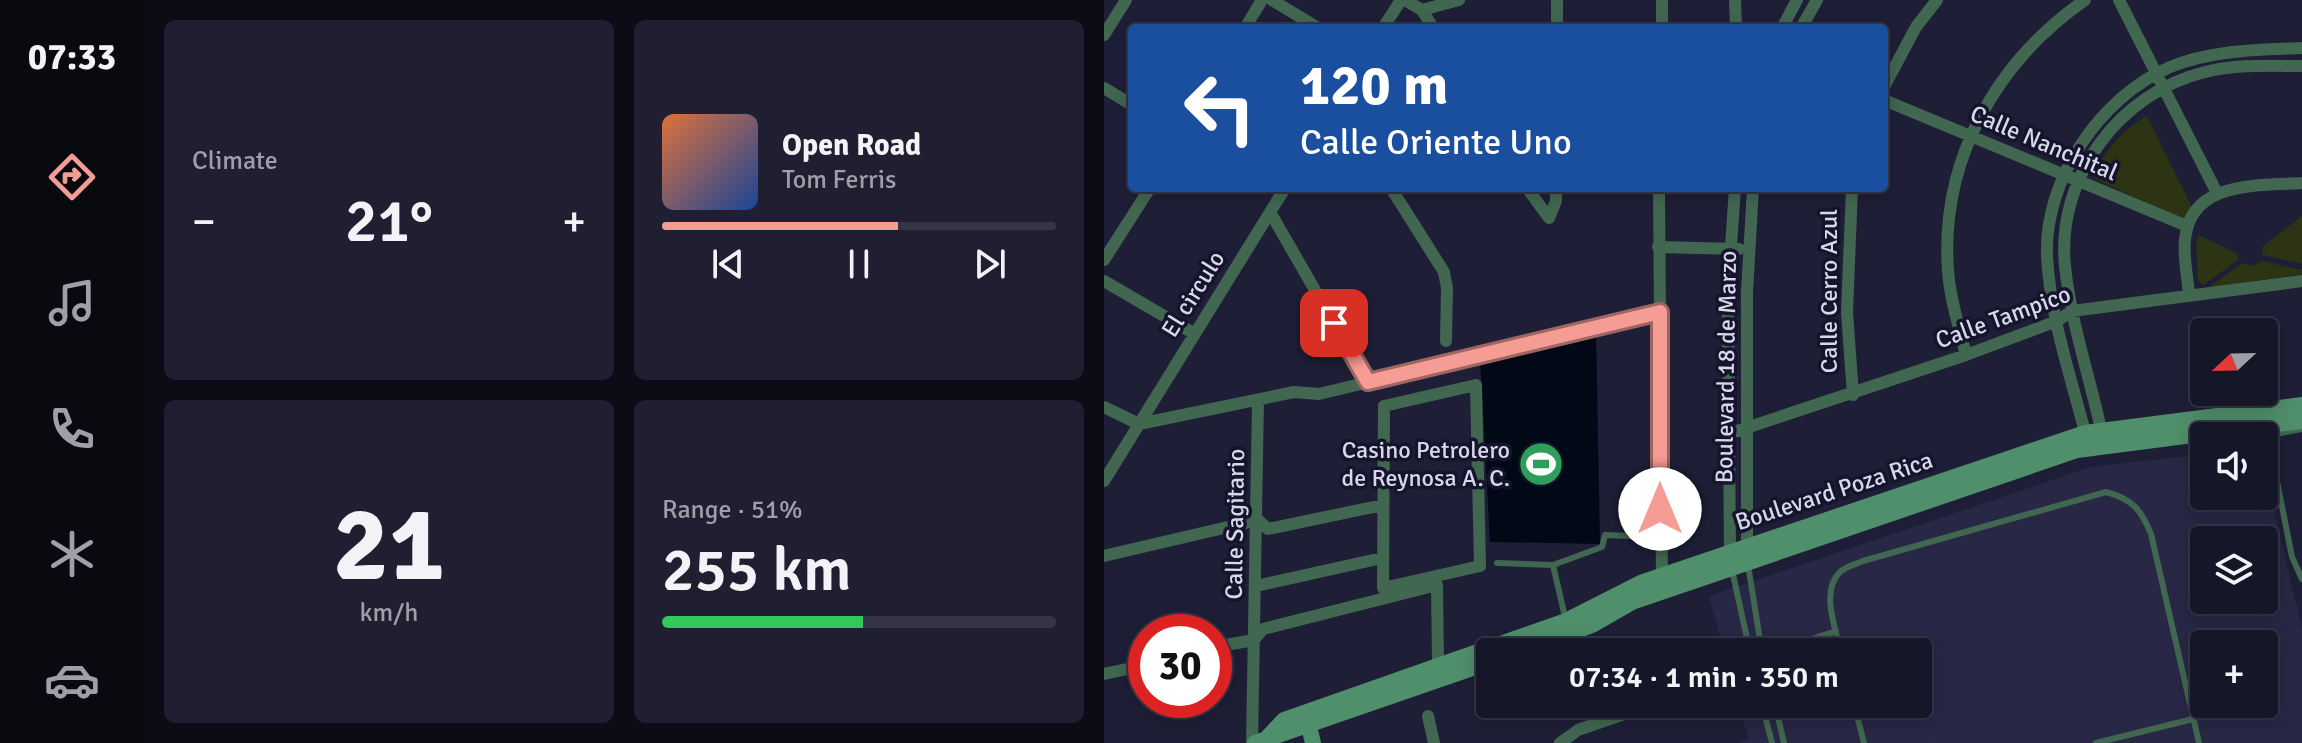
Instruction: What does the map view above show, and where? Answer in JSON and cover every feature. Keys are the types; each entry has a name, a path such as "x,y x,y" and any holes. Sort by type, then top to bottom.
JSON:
{"main road":[{"name":"Boulevard Poza Rica","path":"1557,638 1592,625 1662,584 1738,556 2095,439 2168,430 2302,405"},
{"name":"Boulevard Poza Rica","path":"2278,425 2302,421"},
{"name":"Boulevard Poza Rica","path":"2168,430 2190,431"},
{"name":"Boulevard Poza Rica","path":"1259,741 1287,732 1307,718 1438,664 1566,621 1625,589 1662,584"},
{"name":"Boulevard Poza Rica","path":"1307,718 1476,666"},
{"path":"1307,718 1313,743"}],"street":[{"path":"1104,35 1126,0"},
{"path":"1247,24 1262,0"},
{"path":"1272,0 1311,24"},
{"path":"1386,24 1403,0 1422,10 1431,24"},
{"path":"1422,10 1459,0"},
{"path":"1557,0 1557,24"},
{"path":"1662,0 1662,24"},
{"path":"1735,0 1736,24"},
{"path":"1784,24 1797,0"},
{"path":"1803,24 1817,0"},
{"path":"1888,80 1916,27 1937,0"},
{"path":"1966,355 1948,274 1947,246 1955,192 1970,136 1988,99 2015,60 2047,28 2085,0"},
{"path":"2119,0 2217,193"},
{"path":"2095,439 2057,321 2047,253 2052,207 2062,175 2092,129 2157,74 2217,54 2302,48"},
{"path":"2095,439 2072,311 2065,237 2076,180 2115,125 2164,87 2226,68 2302,66"},
{"path":"1104,88 1128,103"},
{"name":"Calle Nanchital","path":"1888,102 2187,226"},
{"path":"2189,296 2185,242 2187,226 2202,204 2217,193 2238,187 2302,183"},
{"path":"1104,260 1147,192"},
{"name":"El circulo","path":"1104,481 1283,192"},
{"path":"1394,192 1444,272 1447,288 1446,341"},
{"path":"1530,192 1549,218 1556,192"},
{"path":"1659,192 1662,584"},
{"name":"Boulevard 18 de Marzo","path":"1735,192 1728,434 1738,556"},
{"name":"Boulevard 18 de Marzo","path":"1738,556 1746,428 1753,192"},
{"name":"Calle Cerro Azul","path":"1852,192 1847,312 1853,395"},
{"path":"1270,212 1368,382"},
{"path":"1658,247 1749,249"},
{"path":"1104,281 1195,334"},
{"name":"Calle Tampico","path":"1728,434 1966,355 2057,321 2072,311 2302,281"},
{"path":"1104,407 1139,424 1294,392 1319,394 1660,312"},
{"path":"1476,385 1480,566 1383,588 1382,558 1384,406 1476,385"},
{"name":"Calle Sagitario","path":"1258,401 1254,640 1259,741"},
{"path":"1104,556 1258,520 1268,529 1383,505"},
{"path":"1256,586 1382,558"},
{"path":"1232,644 1254,640 1263,629 1437,585 1438,664"},
{"path":"1104,674 1128,669"},
{"path":"1428,716 1434,743"},
{"path":"1560,743 1578,730 1613,718"}],"lane":[{"path":"2278,434 2302,429"},
{"path":"1838,638 1831,587 1840,572 1863,561 2106,492 2126,497 2141,510 2151,534 2199,743"},
{"path":"2278,492 2292,557 2302,579"},
{"path":"1497,563 1553,565 1602,547 1605,535 1660,537"},
{"path":"1738,556 1748,638"},
{"path":"1738,556 1758,638"},
{"path":"1553,565 1566,621"},
{"path":"1815,638 1836,631"},
{"path":"1766,718 1772,743"},
{"path":"1778,718 1784,743"},
{"path":"1858,718 1864,743"},
{"path":"2096,743 2193,719"}],"shaded area":[{"name":"Casino Petrolero de Reynosa A. C.","path":"1596,331 1600,544 1490,542 1480,357"},
{"path":"2190,456 2190,510 2274,510 2277,526 2190,526 2190,614 2278,614 2278,528 2302,628 2302,743 1741,743 1748,738 1743,718 1932,718 1932,638 1720,638 1709,596 2091,467"}],"green space":[{"path":"2147,116 2193,209 2183,220 2095,179 2094,173 2116,140"},
{"path":"2302,216 2302,264 2263,255 2262,247"},
{"path":"2199,235 2238,254 2238,260 2203,285 2198,281 2196,244"},
{"path":"2261,261 2302,270 2302,274 2208,288 2242,263 2255,266"}],"place":[{"name":"Casino Petrolero de Reynosa A. C.","path":"1541,464"}],"route":[{"path":"1334,323 1368,382 1660,312 1660,509"}]}
